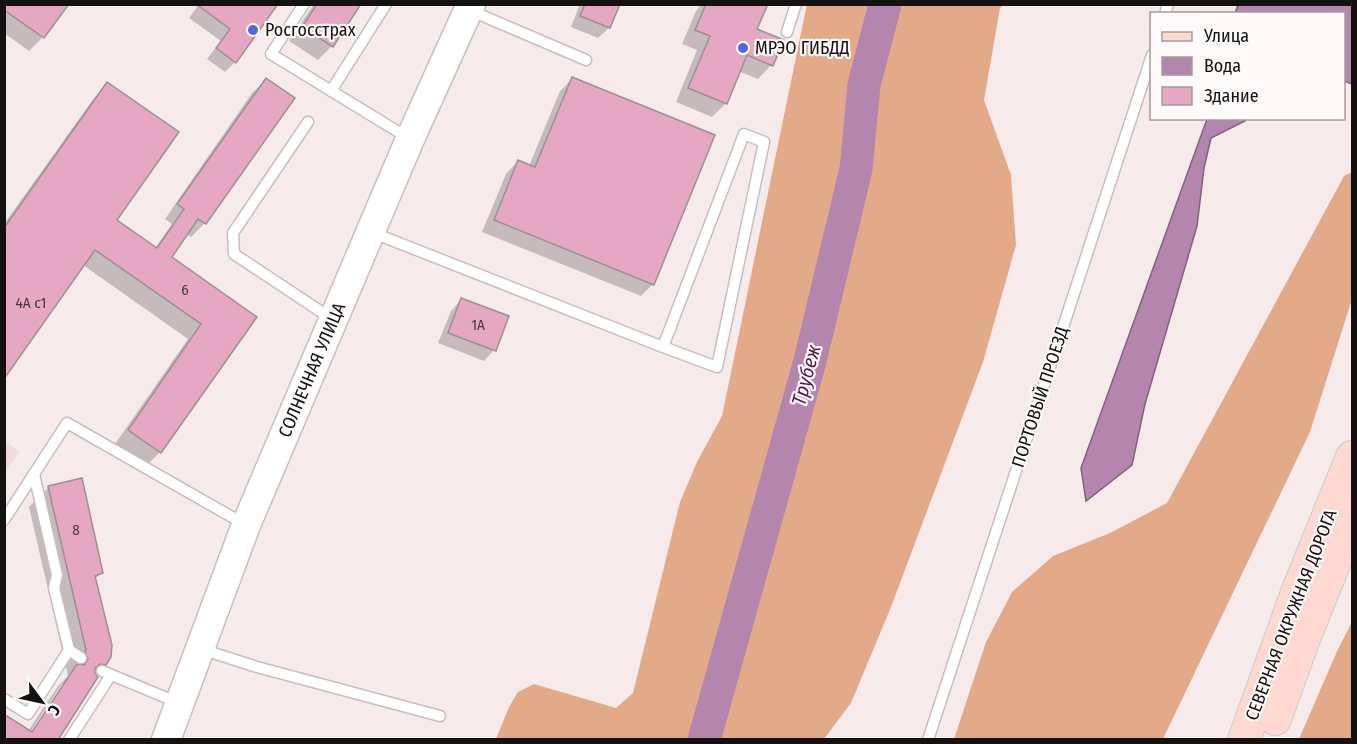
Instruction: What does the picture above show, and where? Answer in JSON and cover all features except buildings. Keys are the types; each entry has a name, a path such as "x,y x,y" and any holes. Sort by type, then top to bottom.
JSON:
{"main road":[{"name":"СОЛНЕЧНАЯ УЛИЦА","path":"166,740 246,525 410,139 470,7"},
{"name":"СЕВЕРНАЯ ОКРУЖНАЯ ДОРОГА","path":"1244,740 1298,590 1353,457"},
{"path":"1267,740 1303,640 1353,519"}],"lane":[{"path":"304,4 272,54 410,139"},
{"path":"331,91 386,4"},
{"path":"787,32 796,4"},
{"path":"470,7 586,60"},
{"name":"ПОРТОВЫЙ ПРОЕЗД","path":"928,740 1150,62"},
{"path":"308,122 233,233 234,254 334,320"},
{"path":"370,232 663,347 717,367 764,142 744,134 663,347"},
{"path":"4,520 67,423 246,525"},
{"path":"34,474 57,575 54,588 69,650 81,658"},
{"path":"201,648 257,667 440,716"},
{"path":"4,699 28,714 69,650"},
{"path":"69,740 106,673 180,704"}],"shaded area":[{"path":"807,4 1003,5 1000,8 984,100 1011,175 1016,245 983,362 891,607 851,703 824,739 496,739 518,692 534,684 616,708 633,693 680,502 697,462 722,416"},
{"path":"1352,172 1352,299 1310,432 1163,739 954,739 986,642 1012,592 1053,556 1110,533 1167,503 1344,176"},
{"path":"5,441 19,452 5,473"},
{"path":"1352,622 1352,739 1299,739 1338,649"}],"water":[{"path":"1238,5 1352,5 1352,84 1345,81 1345,12 1235,12"},
{"path":"1207,120 1244,120 1211,138 1204,168 1197,226 1145,404 1132,465 1086,501 1081,468"}],"waterway":[{"name":"Трубеж","path":"704,740 810,361 856,169 864,85 885,4"}],"place":[{"name":"Росгосстрах","path":"253,30"},
{"name":"МРЭО ГИБДД","path":"743,48"}]}
